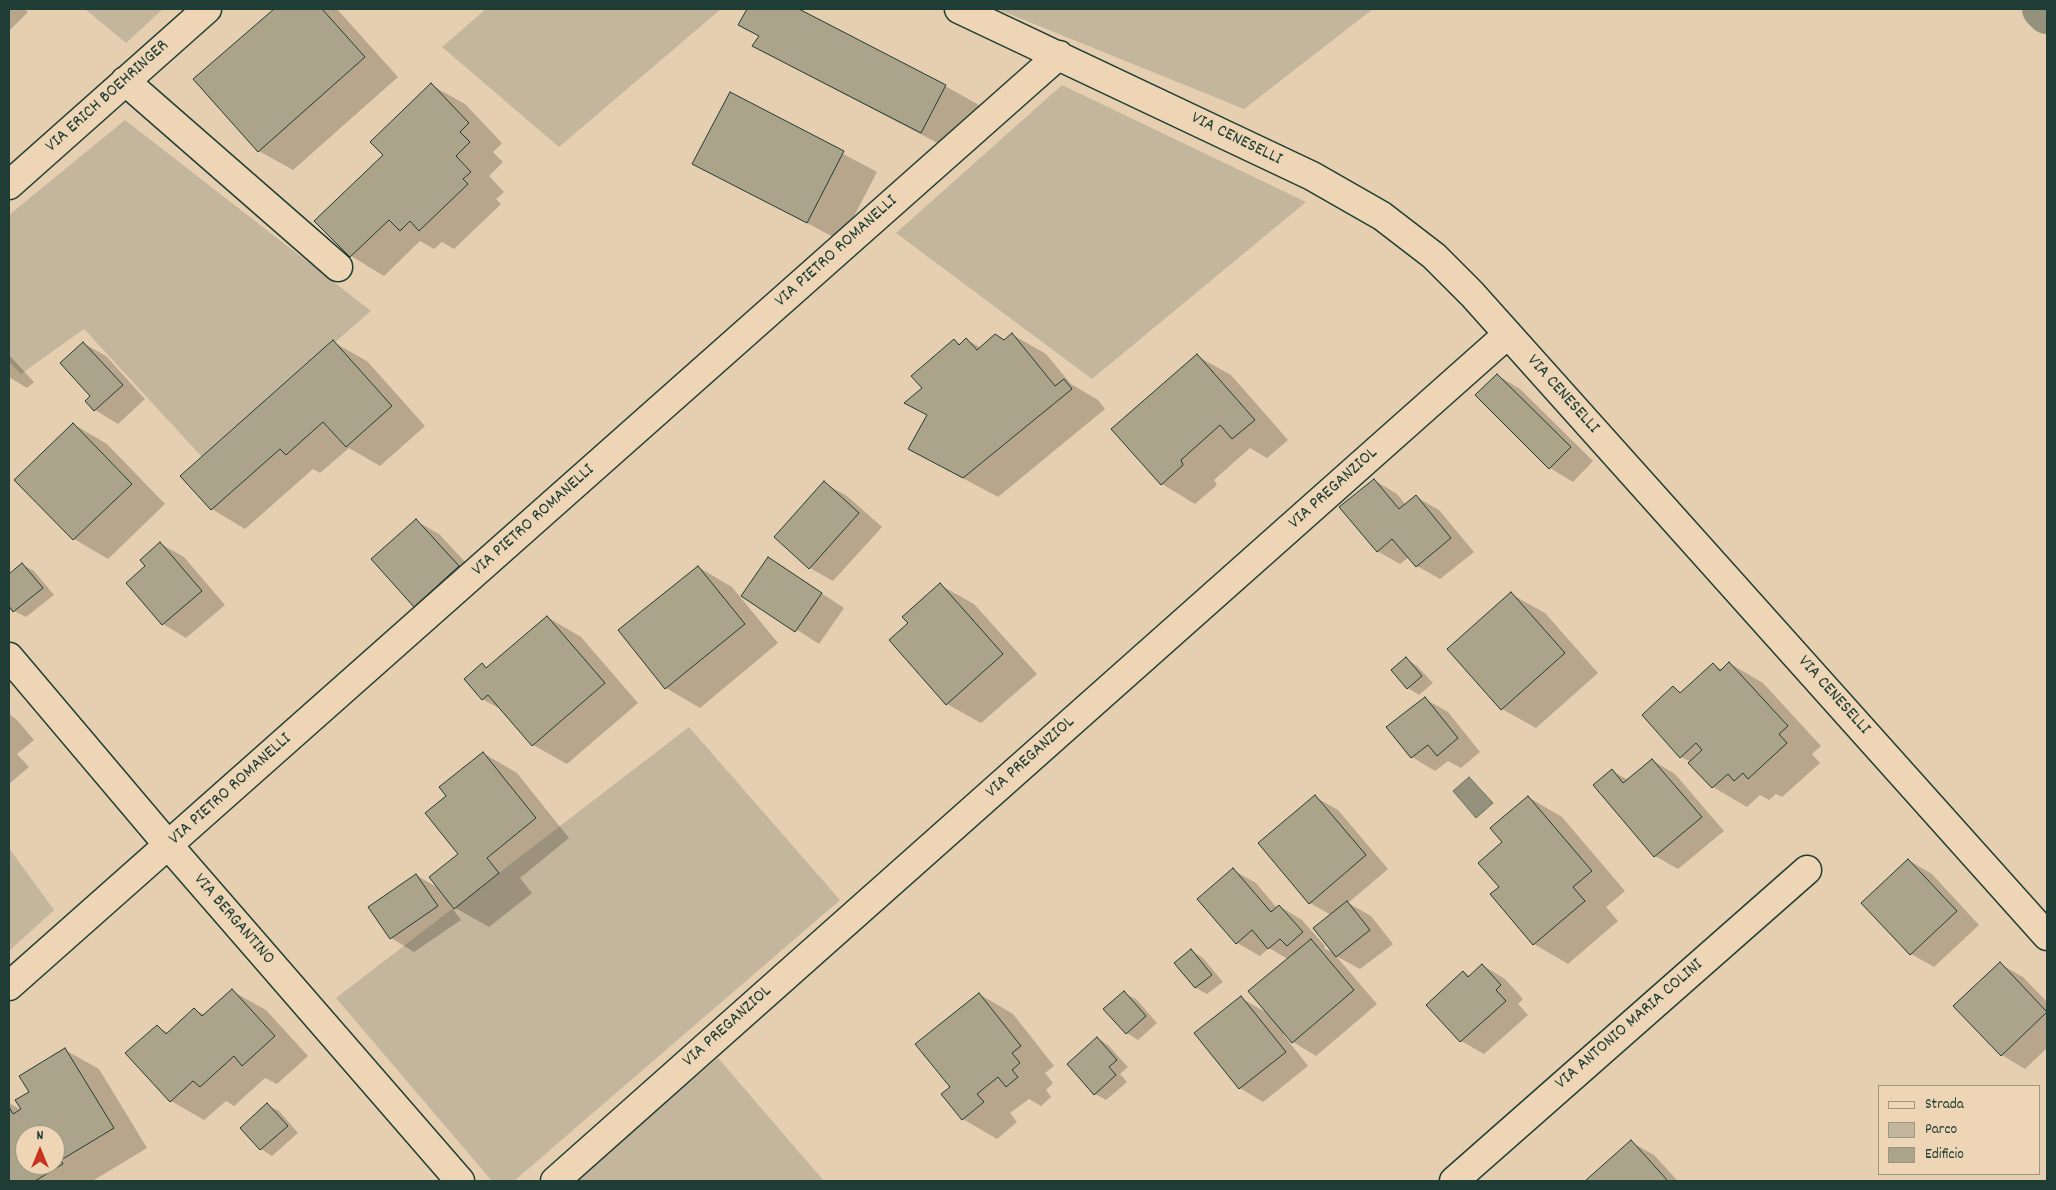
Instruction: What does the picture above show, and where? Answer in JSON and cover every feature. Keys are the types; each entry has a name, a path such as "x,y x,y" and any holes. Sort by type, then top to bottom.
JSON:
{"street":[{"name":"VIA ERICH BOEHRINGER","path":"9,185 207,9"},
{"name":"VIA CENESELLI","path":"959,9 1312,176 1400,228 1446,267 2047,936"},
{"name":"VIA PIETRO ROMANELLI","path":"9,986 1059,55"},
{"path":"125,81 338,267"},
{"name":"VIA PREGANZIOL","path":"554,1181 1508,334"},
{"name":"VIA BERGANTINO","path":"9,657 169,846 460,1181"},
{"name":"VIA ANTONIO MARIA COLINI","path":"1454,1181 1807,870"}],"green space":[{"path":"85,9 163,9 126,43"},
{"path":"486,9 721,9 559,147 442,47"},
{"path":"997,9 1373,9 1244,109"},
{"path":"1062,85 1306,202 1092,379 896,233"},
{"path":"125,120 371,311 202,457 84,329 21,374 9,362 9,215"},
{"path":"689,727 840,900 514,1181 492,1181 336,998"},
{"path":"9,848 54,910 9,951"},
{"path":"718,1058 824,1181 573,1181"}],"shaded area":[{"path":"1469,777 1493,803 1476,818 1453,791"}],"building":[{"path":"274,9 322,9 365,57 258,152 193,79"},
{"path":"747,9 799,9 946,85 921,133 752,46 759,36 738,25"},
{"path":"431,83 469,123 460,132 470,142 456,156 471,172 463,179 468,184 419,231 410,221 400,231 389,220 350,257 314,221 383,155 370,142"},
{"path":"730,92 844,151 807,223 692,164"},
{"path":"1012,333 1055,386 1064,379 1072,389 963,478 908,449 927,415 904,403 922,388 911,376 954,339 959,345 966,338 977,350 995,334 1004,340"},
{"path":"333,340 392,406 346,447 323,422 286,455 280,449 211,510 180,476"},
{"path":"83,342 123,385 94,411 85,401 90,396 60,363"},
{"path":"1197,354 1255,420 1232,439 1220,425 1181,460 1183,465 1161,485 1111,429"},
{"path":"1497,374 1571,447 1549,469 1475,395"},
{"path":"73,423 132,484 73,540 14,480"},
{"path":"1374,479 1399,509 1416,495 1451,538 1416,567 1392,539 1377,552 1339,507"},
{"path":"824,481 859,513 809,569 774,537"},
{"path":"416,519 459,566 414,607 371,559"},
{"path":"160,542 202,591 162,625 126,583 145,566 140,560"},
{"path":"768,557 822,593 795,632 741,596"},
{"path":"22,563 43,588 13,612 9,606 9,574"},
{"path":"698,566 745,624 665,689 618,630"},
{"path":"940,583 1003,654 946,705 889,640 908,623 902,617"},
{"path":"1511,592 1565,653 1501,710 1447,649"},
{"path":"547,616 605,683 532,746 488,695 482,700 464,679 482,663 486,668"},
{"path":"1406,657 1422,676 1407,689 1391,670"},
{"path":"1729,662 1788,726 1779,734 1787,743 1748,779 1743,773 1734,781 1728,774 1712,788 1688,763 1702,750 1696,743 1680,758 1642,715 1673,686 1680,693 1713,663 1720,671"},
{"path":"1425,697 1458,738 1437,756 1428,745 1411,758 1386,727"},
{"path":"483,752 536,818 487,858 499,873 454,909 429,877 458,854 425,813 446,796 439,787"},
{"path":"1652,759 1702,817 1654,857 1593,785 1612,769 1623,783"},
{"path":"1315,795 1366,855 1309,904 1258,843"},
{"path":"1528,796 1592,871 1573,887 1585,901 1533,945 1490,894 1499,887 1478,863 1502,842 1490,828"},
{"path":"1908,859 1957,911 1910,955 1861,903"},
{"path":"1233,868 1271,912 1279,905 1303,932 1287,946 1280,939 1268,949 1252,930 1236,944 1197,899"},
{"path":"416,874 438,906 390,939 368,907"},
{"path":"1347,901 1370,930 1336,957 1313,928"},
{"path":"1311,939 1354,990 1292,1043 1248,991"},
{"path":"1191,949 1212,975 1195,988 1174,963"},
{"path":"2000,962 2047,1012 2001,1056 1953,1006"},
{"path":"1482,964 1501,985 1496,990 1506,1001 1460,1042 1426,1005 1463,971 1468,977"},
{"path":"232,989 275,1036 242,1066 234,1056 200,1087 193,1081 170,1102 125,1053 157,1025 166,1034 194,1008 202,1016"},
{"path":"1124,991 1146,1016 1126,1034 1103,1009"},
{"path":"979,993 1021,1046 1012,1053 1020,1063 1012,1070 1018,1077 1006,1087 998,1077 977,1094 984,1102 962,1120 941,1094 950,1087 915,1044"},
{"path":"1241,996 1286,1052 1239,1089 1194,1033"},
{"path":"1097,1037 1117,1060 1109,1067 1116,1075 1094,1095 1067,1064"},
{"path":"65,1048 114,1128 65,1158 65,1125 15,1125 15,1175 45,1175 35,1181 9,1181 9,1107 13,1114 21,1109 15,1100 29,1092 19,1076"},
{"path":"267,1103 288,1126 260,1150 240,1128"},
{"path":"1631,1140 1668,1181 1585,1181"}],"waterway":[{"path":"2042,9 2047,14"}]}
